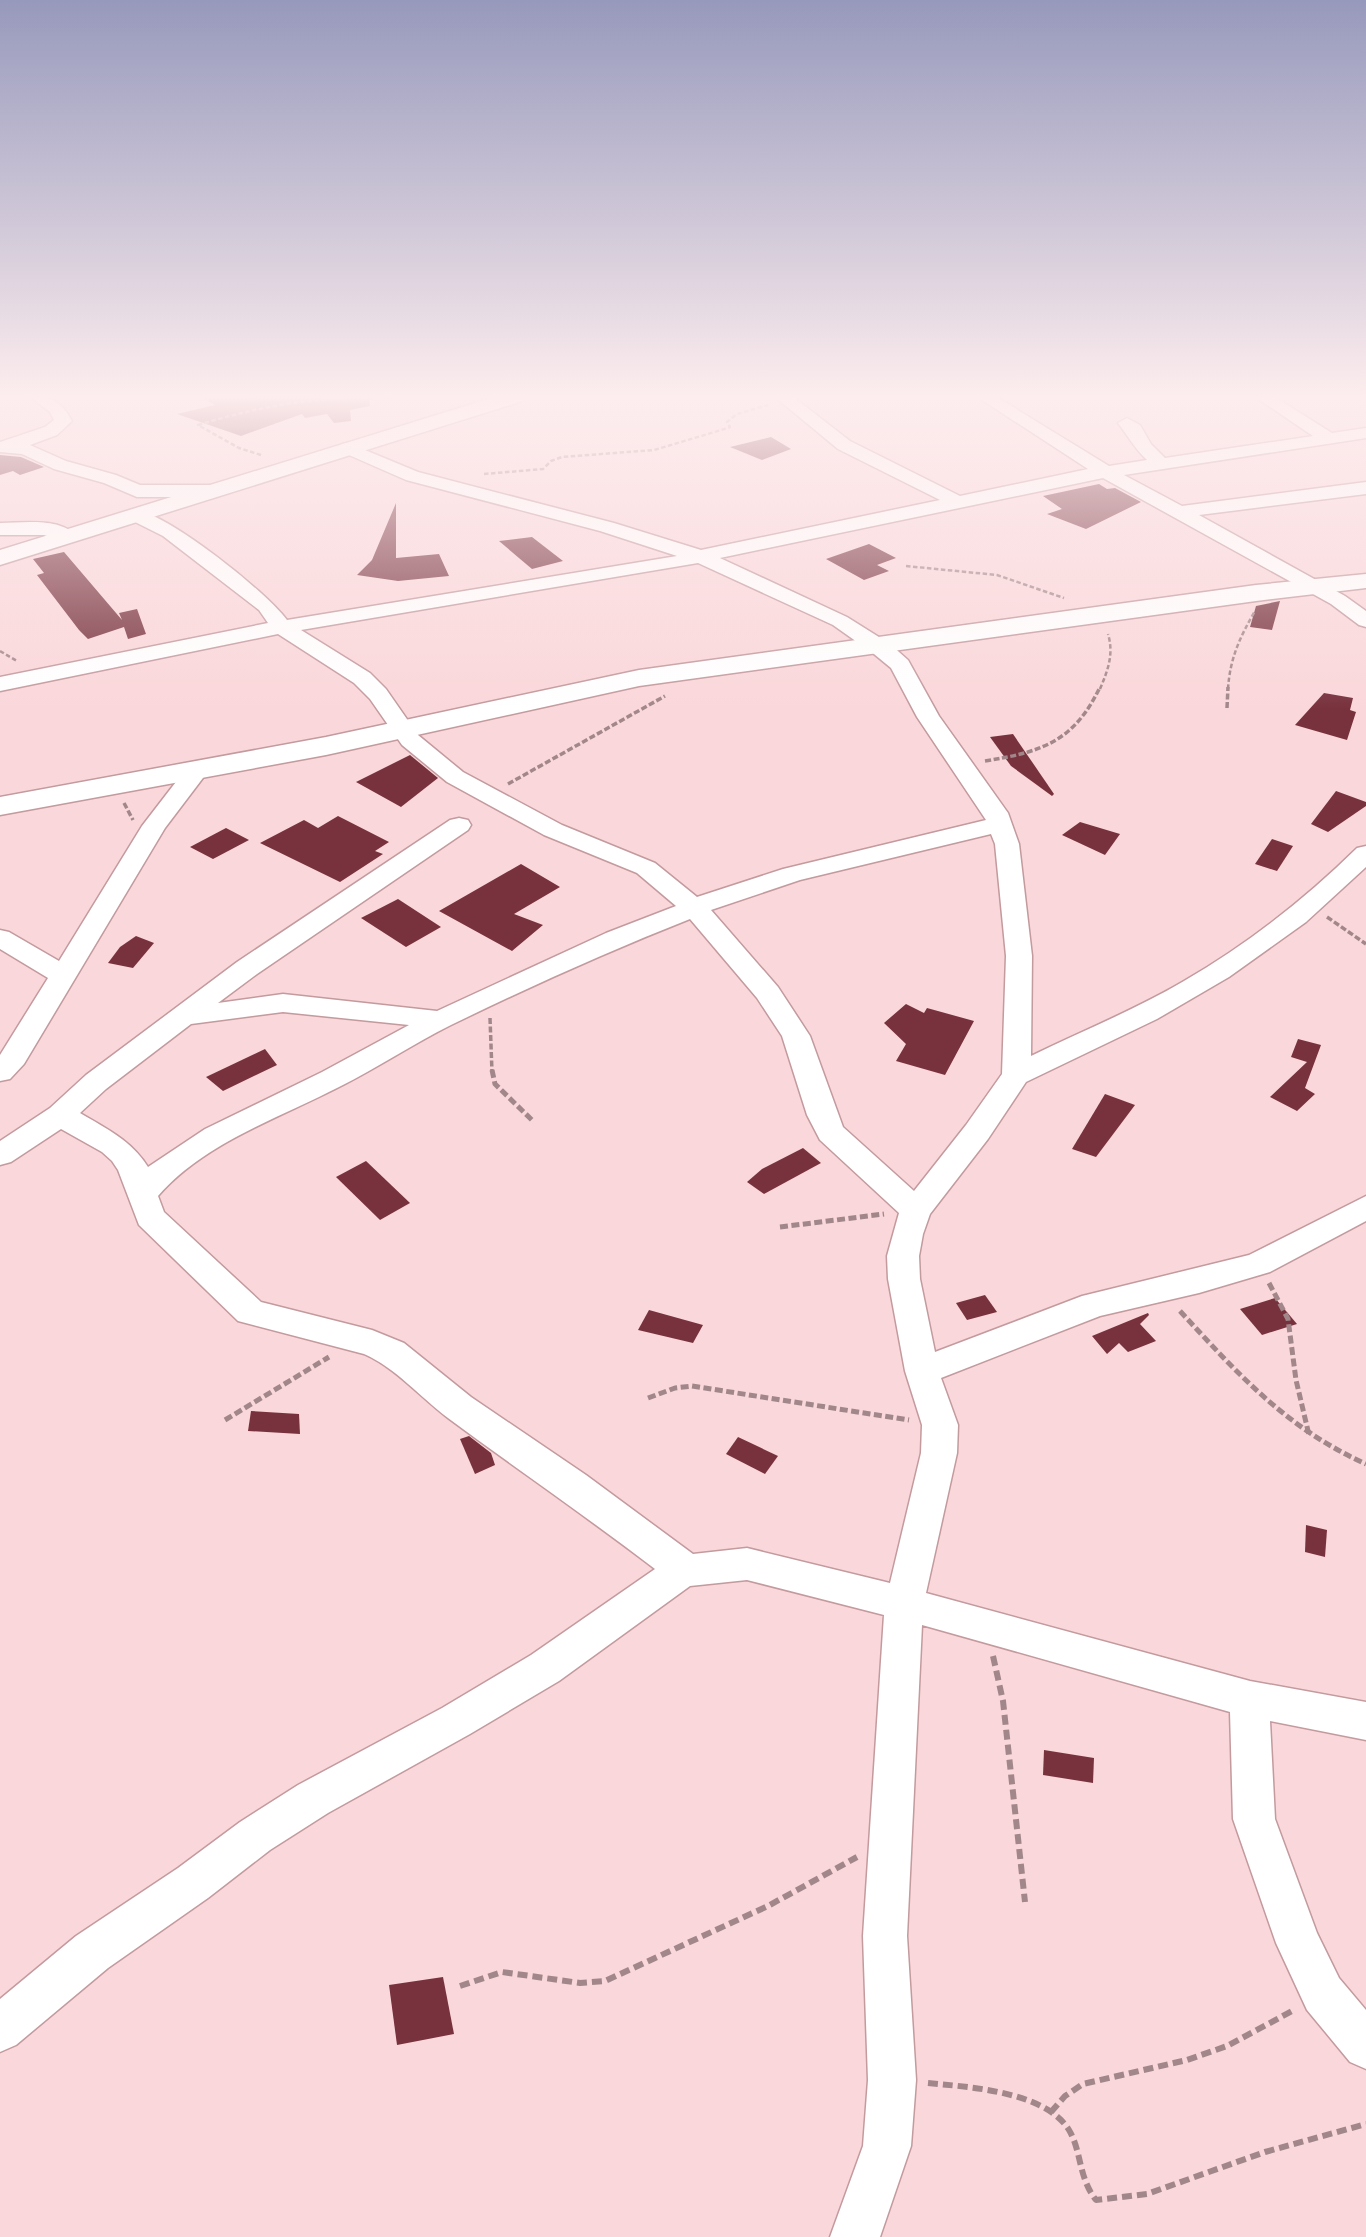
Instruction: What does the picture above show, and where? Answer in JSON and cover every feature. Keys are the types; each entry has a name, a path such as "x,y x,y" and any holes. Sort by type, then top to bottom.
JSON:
{"street":[{"path":"0,558 183,500"},
{"path":"504,500 607,527 701,557 821,612 877,645 900,665 928,717 988,801 1001,824 1011,870 1019,956 1016,1075"},
{"path":"0,684 282,627 701,557 834,530 959,500"},
{"path":"1160,500 1338,600 1366,621"},
{"path":"1181,512 1270,500"},
{"path":"136,515 170,532 266,606 282,627 362,678 414,743 455,777 491,794 553,830 646,868 694,908 761,984 796,1036 822,1115 831,1133 916,1210"},
{"path":"0,529 46,529 66,536"},
{"path":"0,806 114,787 405,729 639,678 1256,593 1366,581"},
{"path":"0,1072 14,1057 103,907 166,808 197,770"},
{"path":"143,1193 164,1169 216,1136 332,1079 440,1020 615,939 694,908 817,867 1001,824"},
{"path":"0,1155 60,1115 96,1082 324,914 459,825"},
{"path":"855,2237 887,2146 892,2080 885,1936 904,1603 939,1453 940,1425 922,1371 904,1279 903,1256 907,1234 916,1210 977,1132 1016,1075 1188,990 1244,954 1308,907 1332,888 1366,853"},
{"path":"0,938 64,976"},
{"path":"185,1017 283,1003 440,1020"},
{"path":"60,1115 123,1153 133,1168 143,1193 147,1213 250,1312 372,1343 392,1352 459,1407 684,1569 694,1572 727,1564 747,1564 904,1603 1250,1699 1366,1721"},
{"path":"922,1371 1070,1313 1259,1264 1366,1207"},
{"path":"0,2029 92,1952 255,1836 313,1799 456,1721 545,1668 684,1569"},
{"path":"1250,1699 1254,1819 1298,1943 1323,1994 1366,2046"}],"path":[{"path":"906,566 1005,577 1068,600 1111,638 1112,656 1094,700 1070,731 1059,740 1031,752 960,764"},
{"path":"1227,708 1230,664 1237,643 1255,611 1256,593"},
{"path":"491,794 675,692"},
{"path":"114,787 130,812 144,844"},
{"path":"1308,907 1366,944"},
{"path":"496,993 491,1013 490,1060 495,1084 534,1122"},
{"path":"780,1227 916,1210"},
{"path":"1259,1264 1288,1319 1296,1380 1310,1437"},
{"path":"1161,1289 1261,1399 1310,1437 1338,1454 1366,1464"},
{"path":"225,1420 358,1340"},
{"path":"648,1398 675,1388 692,1386 940,1425"},
{"path":"987,1628 1003,1700 1025,1902"},
{"path":"460,1986 499,1971 591,1985 605,1981 768,1906 889,1839"},
{"path":"1051,2112 1065,2096 1083,2084 1107,2076 1156,2069 1227,2046 1323,1994"},
{"path":"892,2080 1003,2094 1051,2112 1068,2127 1076,2149 1083,2186 1096,2200 1147,2194 1265,2152 1366,2124"}],"building":[{"path":"1049,500 1141,502 1086,529 1047,514 1062,509"},
{"path":"396,503 396,558 439,554 449,576 398,581 357,575 372,560"},
{"path":"532,537 563,561 532,569 499,541"},
{"path":"869,544 896,558 877,565 889,571 864,580 826,559"},
{"path":"64,552 122,620 119,613 137,609 146,634 128,639 124,627 88,639 79,630 37,575 44,573 33,559"},
{"path":"1280,601 1272,630 1250,627 1256,606"},
{"path":"1324,693 1353,698 1350,710 1356,712 1347,740 1295,725"},
{"path":"1013,734 1054,794 1052,796 1011,766 990,737"},
{"path":"410,755 438,778 401,807 356,782"},
{"path":"1336,791 1366,802 1366,806 1328,832 1311,824"},
{"path":"338,816 389,842 375,851 383,854 340,882 260,843 304,820 318,828"},
{"path":"1080,822 1120,834 1105,855 1062,835"},
{"path":"226,828 249,840 213,859 190,847"},
{"path":"1272,839 1293,846 1277,871 1255,864"},
{"path":"521,864 560,887 514,914 543,925 512,951 439,911"},
{"path":"398,899 441,927 406,947 361,918"},
{"path":"136,936 154,943 133,968 108,963 120,947"},
{"path":"906,1004 924,1013 927,1008 974,1021 945,1075 896,1061 906,1044 884,1023"},
{"path":"1298,1039 1321,1045 1305,1088 1315,1094 1297,1111 1270,1097 1307,1062 1291,1057"},
{"path":"265,1049 277,1065 223,1091 206,1077"},
{"path":"1105,1094 1135,1105 1096,1157 1072,1149"},
{"path":"803,1148 821,1163 764,1194 747,1182 762,1169"},
{"path":"366,1161 410,1203 380,1220 336,1177"},
{"path":"985,1295 997,1312 967,1320 956,1303"},
{"path":"1275,1298 1297,1324 1262,1335 1240,1309"},
{"path":"649,1310 703,1325 693,1343 638,1330"},
{"path":"1148,1313 1140,1324 1156,1341 1128,1352 1119,1343 1107,1354 1092,1336"},
{"path":"251,1411 299,1414 300,1434 248,1431"},
{"path":"469,1436 491,1453 495,1465 475,1474 460,1439"},
{"path":"738,1437 778,1456 765,1474 726,1454"},
{"path":"1306,1525 1327,1530 1325,1557 1305,1552"},
{"path":"1044,1750 1094,1758 1093,1783 1043,1775"},
{"path":"443,1977 454,2034 397,2045 389,1985"}]}
